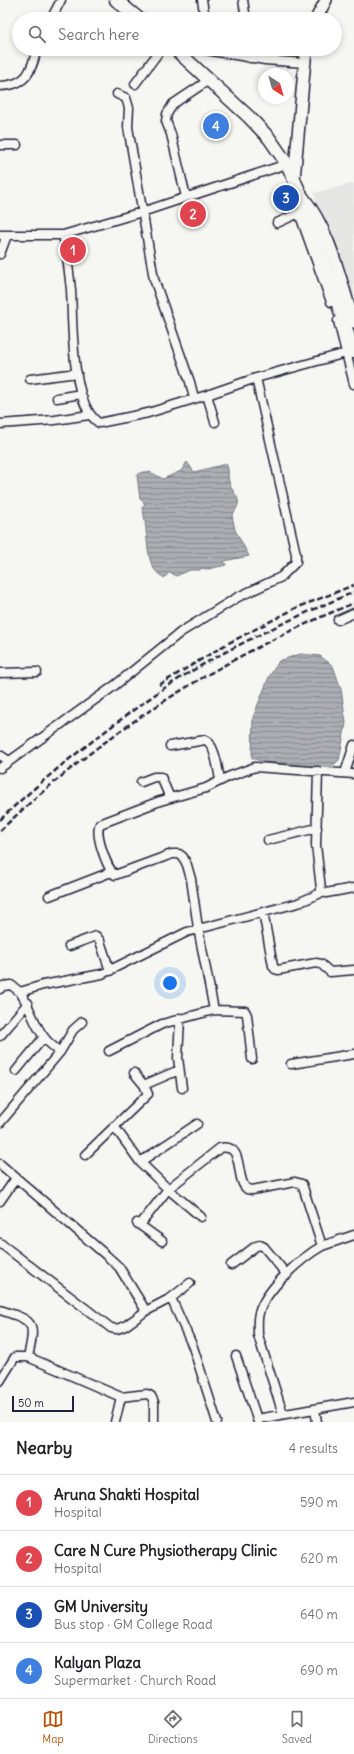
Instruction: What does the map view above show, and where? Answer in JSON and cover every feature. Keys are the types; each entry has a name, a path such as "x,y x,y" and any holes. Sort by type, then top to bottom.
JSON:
{"main road":[{"path":"116,0 131,12"},
{"path":"183,56 227,95 269,138 287,164 294,179 350,352"}],"street":[{"path":"55,12 61,0"},
{"path":"202,0 204,12"},
{"path":"243,0 245,12"},
{"path":"320,12 326,0"},
{"path":"0,86 8,85 26,78 31,70 35,56"},
{"path":"135,84 156,56"},
{"path":"239,56 304,63"},
{"path":"294,179 305,56"},
{"path":"186,197 171,134 166,121 167,114 173,104 209,80"},
{"path":"117,94 126,98 129,108 128,127 154,279 190,382 194,398"},
{"path":"0,145 17,144"},
{"path":"0,254 3,235 63,235 142,212 287,164"},
{"path":"277,223 303,206 315,212 349,292 354,322"},
{"path":"63,235 68,261 71,290 71,331 77,374 81,394 89,415 93,420 101,424 148,413 256,378 350,352 354,384"},
{"path":"30,379 77,374"},
{"path":"0,768 9,760 114,686 181,632 238,597 281,577 296,562 296,554 256,378"},
{"path":"57,398 81,394"},
{"path":"207,395 214,422"},
{"path":"0,424 55,420 89,415"},
{"path":"338,620 354,613"},
{"path":"0,673 37,672"},
{"path":"170,746 205,740 208,741 212,747 220,780"},
{"path":"345,773 354,745"},
{"path":"0,755 9,760"},
{"path":"214,1010 198,928 189,871 183,857 179,854 172,854 120,875 115,875 111,872 98,832 100,824 170,798 199,790 220,780 255,767 354,774"},
{"path":"318,771 316,845 320,886 323,892"},
{"path":"141,782 154,777 161,777 170,798"},
{"path":"268,840 317,828"},
{"path":"49,896 111,872"},
{"path":"20,992 43,985 110,971 176,937 198,928 298,903 323,892 326,893 354,888"},
{"path":"263,912 273,966 275,969 278,970 321,964 330,972 354,970"},
{"path":"69,946 96,936 100,941 110,971"},
{"path":"0,989 3,986 11,985 20,992 28,1003 36,1024 44,1037 60,1052"},
{"path":"0,1036 28,1003"},
{"path":"109,1051 162,1024 180,1018 214,1010 245,1011 248,1015 252,1058"},
{"path":"180,1018 178,1045 179,1070 182,1088"},
{"path":"0,1121 60,1052 71,1034 82,1022"},
{"path":"16,1071 44,1037"},
{"path":"291,1064 354,1054"},
{"path":"144,1085 179,1070"},
{"path":"85,1155 148,1094 148,1090 134,1073"},
{"path":"140,1162 197,1124"},
{"path":"114,1126 140,1162 201,1218"},
{"path":"162,1241 139,1224 168,1189 220,1148 225,1147 231,1149 237,1158 243,1184 247,1189 252,1190 295,1182 302,1184 322,1246"},
{"path":"0,1164 111,1260 124,1275 146,1311"},
{"path":"0,1201 16,1178"},
{"path":"283,1414 258,1335 260,1312 269,1296 287,1275 312,1252 322,1246 354,1235"},
{"path":"0,1243 111,1328 117,1329 125,1326 146,1311 171,1298 190,1283"},
{"path":"231,1264 256,1246 260,1245 264,1247 287,1275"},
{"path":"171,1298 193,1347 217,1422"},
{"path":"0,1310 24,1318 32,1329 33,1335 28,1357"},
{"path":"0,1381 2,1370 15,1356 28,1357 121,1397 148,1394 154,1398 154,1422"},
{"path":"236,1356 258,1420 283,1414 354,1402"},
{"path":"115,1422 121,1397"},
{"path":"315,1409 317,1422"}],"shaded area":[{"path":"354,183 354,314 330,247 314,193"},
{"path":"187,462 194,472 226,464 231,488 238,498 238,505 232,516 235,530 249,556 224,561 226,565 208,569 201,568 200,570 190,570 176,576 170,572 164,578 152,565 142,508 145,504 140,499 137,475 147,472 163,479 181,471"},
{"path":"300,654 320,656 333,666 341,689 346,723 339,760 329,769 264,762 252,758 253,717 269,677 279,661"}],"railway":[{"path":"159,685 225,645 296,608 354,585"},
{"path":"0,820 63,764 123,718 183,676 230,649 354,592"},
{"path":"0,831 15,816 63,775 130,724 166,700 239,657 276,638 354,603"}],"place":[{"name":"Kalyan Plaza","path":"216,126"},
{"name":"GM University","path":"286,198"},
{"name":"Care N Cure Physiotherapy Clinic","path":"193,214"},
{"name":"Aruna Shakti Hospital","path":"73,250"}]}
